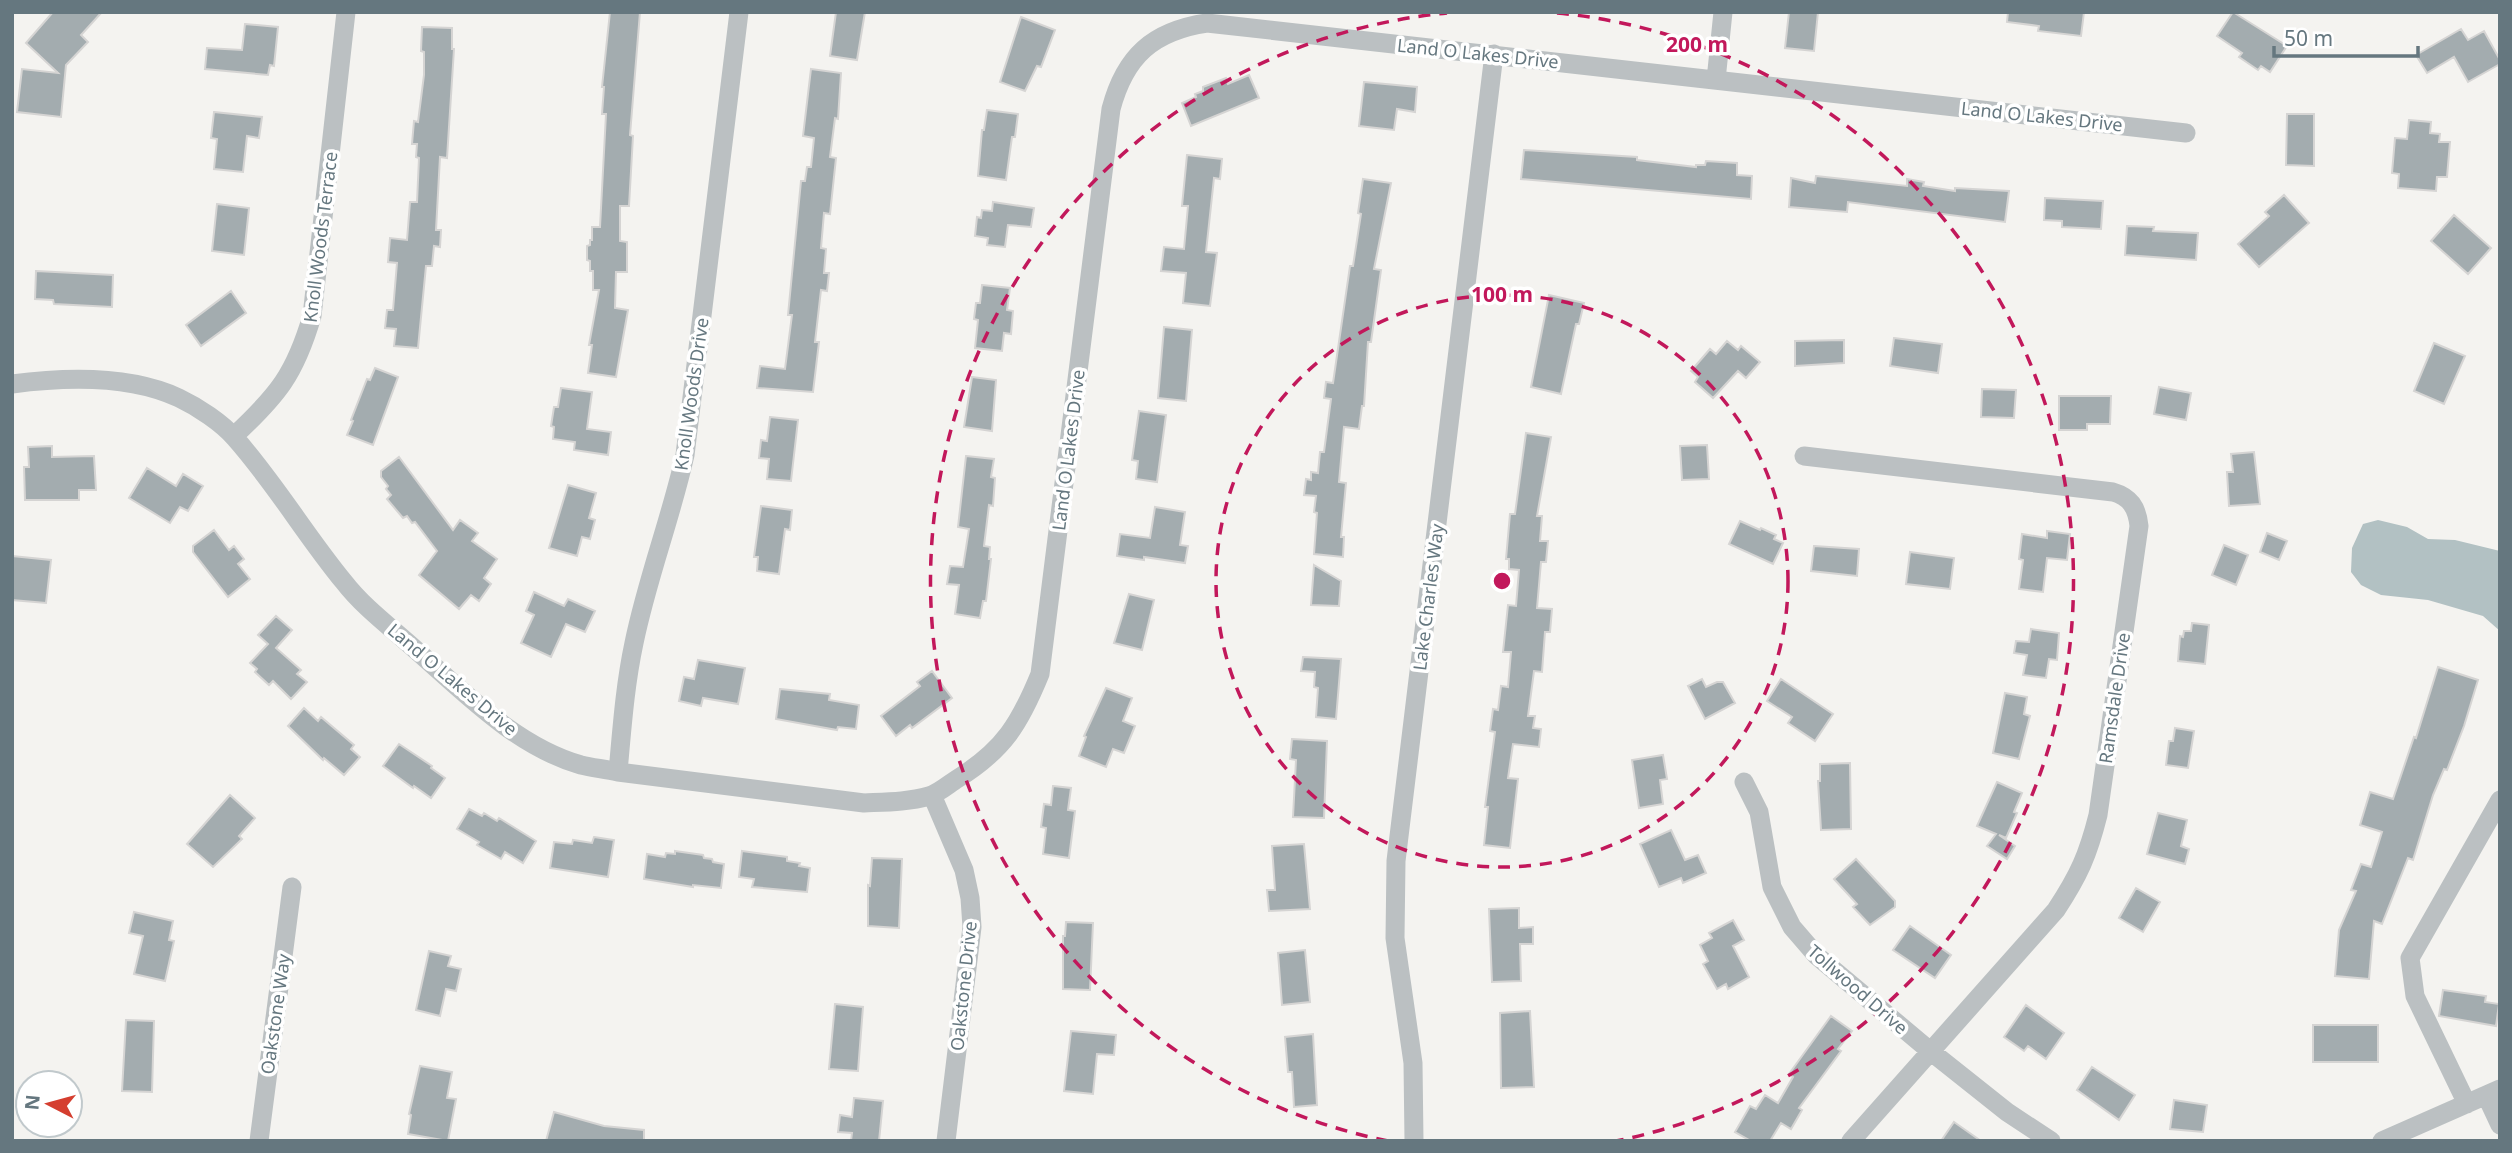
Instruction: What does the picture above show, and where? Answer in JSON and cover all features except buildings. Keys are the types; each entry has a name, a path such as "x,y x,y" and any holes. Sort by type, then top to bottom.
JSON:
{"street":[{"name":"Knoll Woods Terrace","path":"234,436 262,411 285,383 302,351 312,316 346,12"},
{"name":"Knoll Woods Drive","path":"618,772 625,698 634,643 674,504 685,455 739,12"},
{"path":"1716,80 1723,12"},
{"name":"Land O Lakes Drive","path":"12,384 74,380 119,382 180,398 234,436 345,584 471,698 506,726 551,753 581,765 618,772 864,803 899,802 932,795 970,771 1001,745 1025,712 1040,674 1111,109 1117,86 1130,63 1164,34 1207,23 2186,133"},
{"name":"Lake Charles Way","path":"1414,1141 1413,1063 1395,938 1396,861 1494,54"},
{"name":"Ramsdale Drive","path":"1804,456 2113,492 2132,502 2138,513 2139,526 2098,815 2089,852 2075,881 2056,910 1851,1141"},
{"name":"Tollwood Drive","path":"1744,782 1759,813 1766,865 1772,887 1792,927 1817,956 1929,1051 2007,1112 2051,1141"},
{"name":"Oakstone Drive","path":"932,795 964,870 972,927 946,1141"},
{"path":"2467,1104 2415,996 2410,958 2500,800"},
{"name":"Oakstone Way","path":"259,1141 292,887"},
{"path":"2382,1141 2493,1092 2500,1125"}],"shaded area":[{"path":"2378,520 2407,527 2428,539 2455,540 2500,551 2500,631 2483,616 2428,600 2381,595 2361,585 2351,572 2352,548 2363,524"}]}
